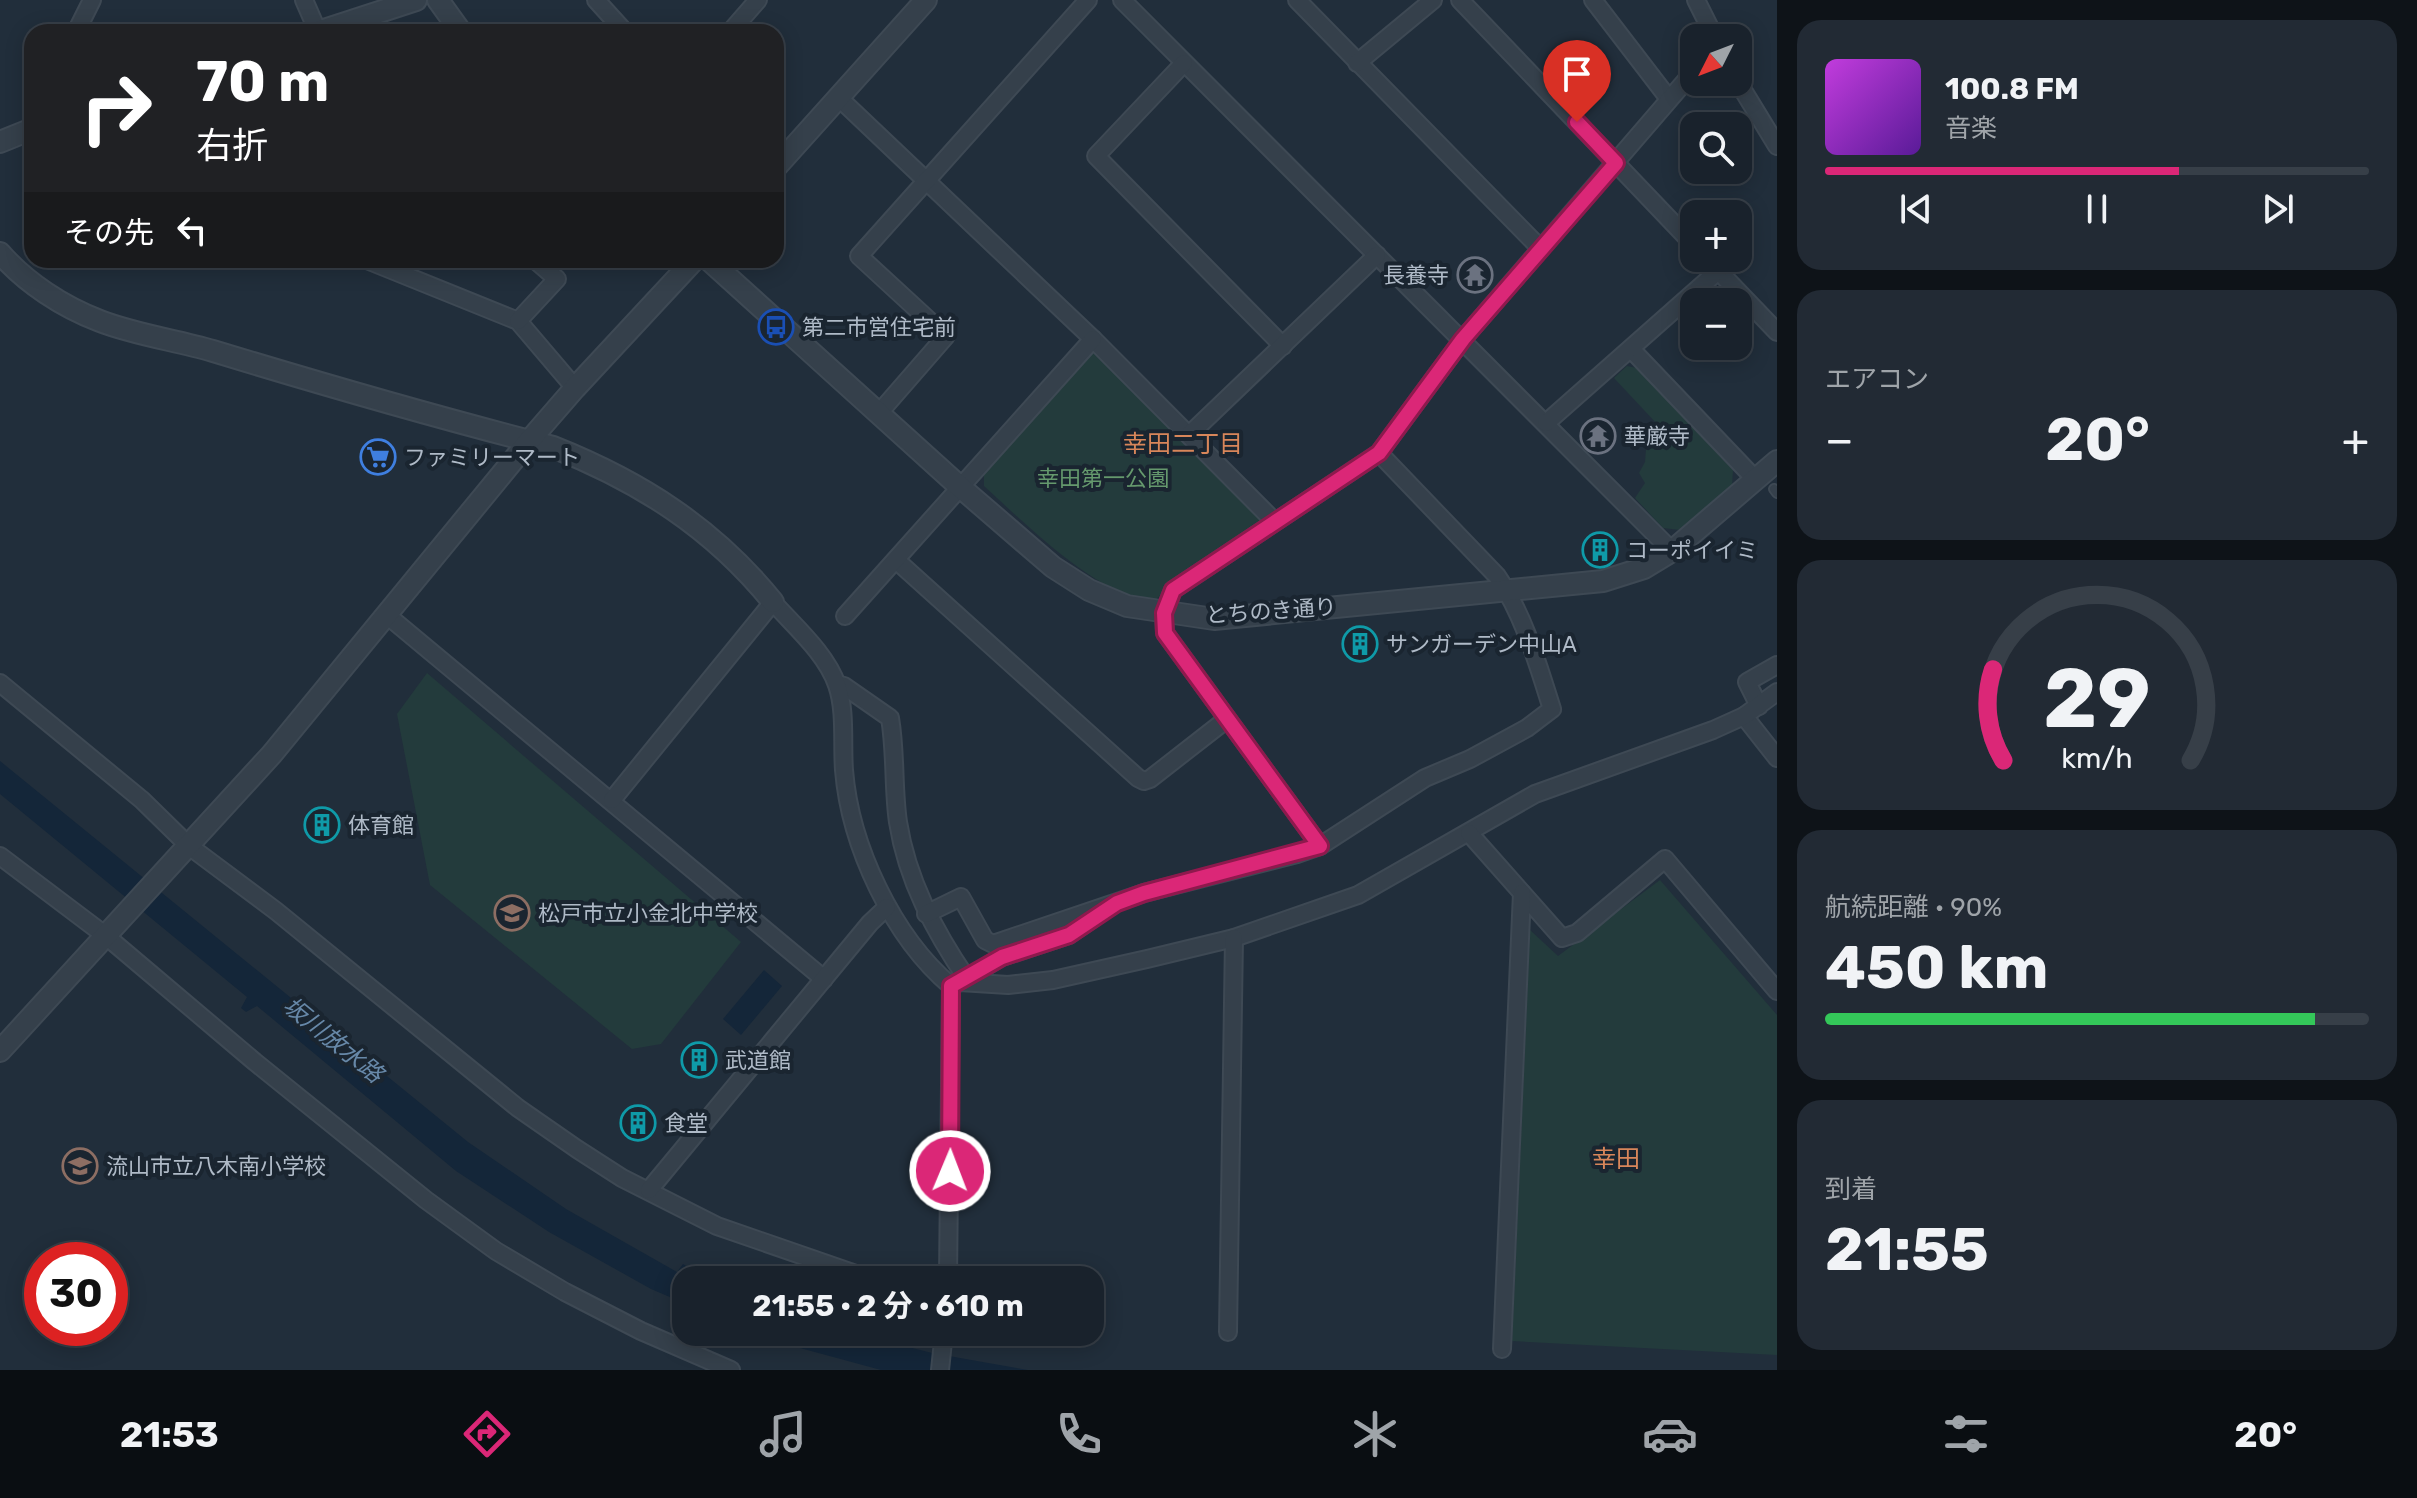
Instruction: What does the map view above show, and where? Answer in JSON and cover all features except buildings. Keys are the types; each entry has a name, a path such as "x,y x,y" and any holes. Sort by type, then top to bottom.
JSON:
{"street":[{"path":"80,24 92,0"},
{"path":"304,0 314,24"},
{"path":"342,24 416,0"},
{"path":"438,0 455,24"},
{"path":"596,0 618,24"},
{"path":"737,24 758,0"},
{"path":"784,158 926,0"},
{"path":"879,413 946,336 859,256 1088,0"},
{"path":"1122,0 1672,551"},
{"path":"1297,0 1540,248"},
{"path":"1357,63 1433,0"},
{"path":"1460,0 1680,230"},
{"path":"1593,0 1669,99"},
{"path":"1696,0 1708,24"},
{"path":"1184,63 1096,156 1283,346"},
{"path":"1320,846 1165,633 1164,613 1173,590 1379,453 1463,339 1680,87"},
{"path":"1747,96 1777,146"},
{"path":"838,97 1093,339 1274,521"},
{"path":"0,142 24,132"},
{"path":"0,253 30,282 100,321 553,447 613,472 669,505 753,578 814,649 837,684 848,797 887,907 916,952 959,982 1008,985 1053,980 1234,938 1358,895 1535,794 1744,716 1777,692"},
{"path":"1189,435 1377,255"},
{"path":"387,268 518,321 575,388"},
{"path":"518,321 557,279 544,268"},
{"path":"0,1051 272,754 529,441 687,268"},
{"name":"とちのき通り","path":"718,268 1053,567 1089,590 1127,606 1164,613 1214,619 1603,581 1644,568 1769,487 1777,461"},
{"path":"1546,423 1717,272"},
{"path":"1719,272 1777,332"},
{"path":"845,616 1093,339"},
{"path":"1631,349 1769,487"},
{"path":"926,914 961,897 985,940 993,944 1144,893 1320,846 1425,778 1470,759 1527,728 1552,709 1516,608 1497,576 1379,453"},
{"path":"896,560 1144,781 1227,719"},
{"path":"612,800 773,602"},
{"path":"388,616 824,979"},
{"path":"1759,706 1747,682 1777,665"},
{"path":"0,683 132,791 185,849 276,911 518,1108 622,1178 730,1231 832,1266"},
{"path":"837,684 890,718 895,746 898,823 926,914 959,982 949,1266"},
{"path":"1744,716 1777,758"},
{"path":"1469,833 1562,938 1577,933 1665,859 1777,991"},
{"path":"0,856 110,932 357,1145 496,1251 565,1292 641,1331 731,1370"},
{"path":"1502,1349 1522,893"},
{"path":"959,982 1002,957 1069,935 1117,903"},
{"path":"649,1190 870,923 887,907"},
{"path":"1228,1332 1234,938"},
{"path":"940,1370 943,1346"}],"green space":[{"name":"幸田第一公園","path":"1093,353 1186,438 1268,521 1170,586 1149,606 1125,596 1081,569 1041,538 984,486 984,474"},
{"path":"1627,366 1637,368 1733,470 1732,486 1680,530 1663,528 1635,498 1645,483 1639,473 1645,462 1647,436 1658,425 1614,378"},
{"path":"427,673 741,942 661,1044 632,1049 430,885 397,714"},
{"path":"1660,880 1777,1015 1777,1355 1512,1341 1530,930 1558,956"}],"water":[{"name":"坂川放水路","path":"0,761 468,1142 566,1209 672,1269 672,1298 549,1232 456,1171 257,1006 246,1012 241,1008 247,997 0,794"},
{"path":"764,970 782,986 741,1035 723,1019"},
{"path":"794,1346 905,1346 1028,1370 881,1370"}],"place":[{"name":"長養寺","path":"1475,275"},
{"name":"第二市営住宅前","path":"776,327"},
{"name":"華厳寺","path":"1598,436"},
{"name":"ファミリーマート","path":"378,457"},
{"name":"コーポイイミ","path":"1600,550"},
{"name":"サンガーデン中山A","path":"1360,644"},
{"name":"体育館","path":"322,825"},
{"name":"松戸市立小金北中学校","path":"512,913"},
{"name":"武道館","path":"699,1060"},
{"name":"食堂","path":"638,1123"},
{"name":"流山市立八木南小学校","path":"80,1166"}],"district":[{"name":"幸田二丁目","path":"1183,444"},
{"name":"幸田","path":"1616,1159"}],"route":[{"path":"950,1171 951,986 1002,957 1069,935 1117,903 1320,846 1165,633 1164,613 1173,590 1379,453 1463,339 1616,163 1577,122"}]}
